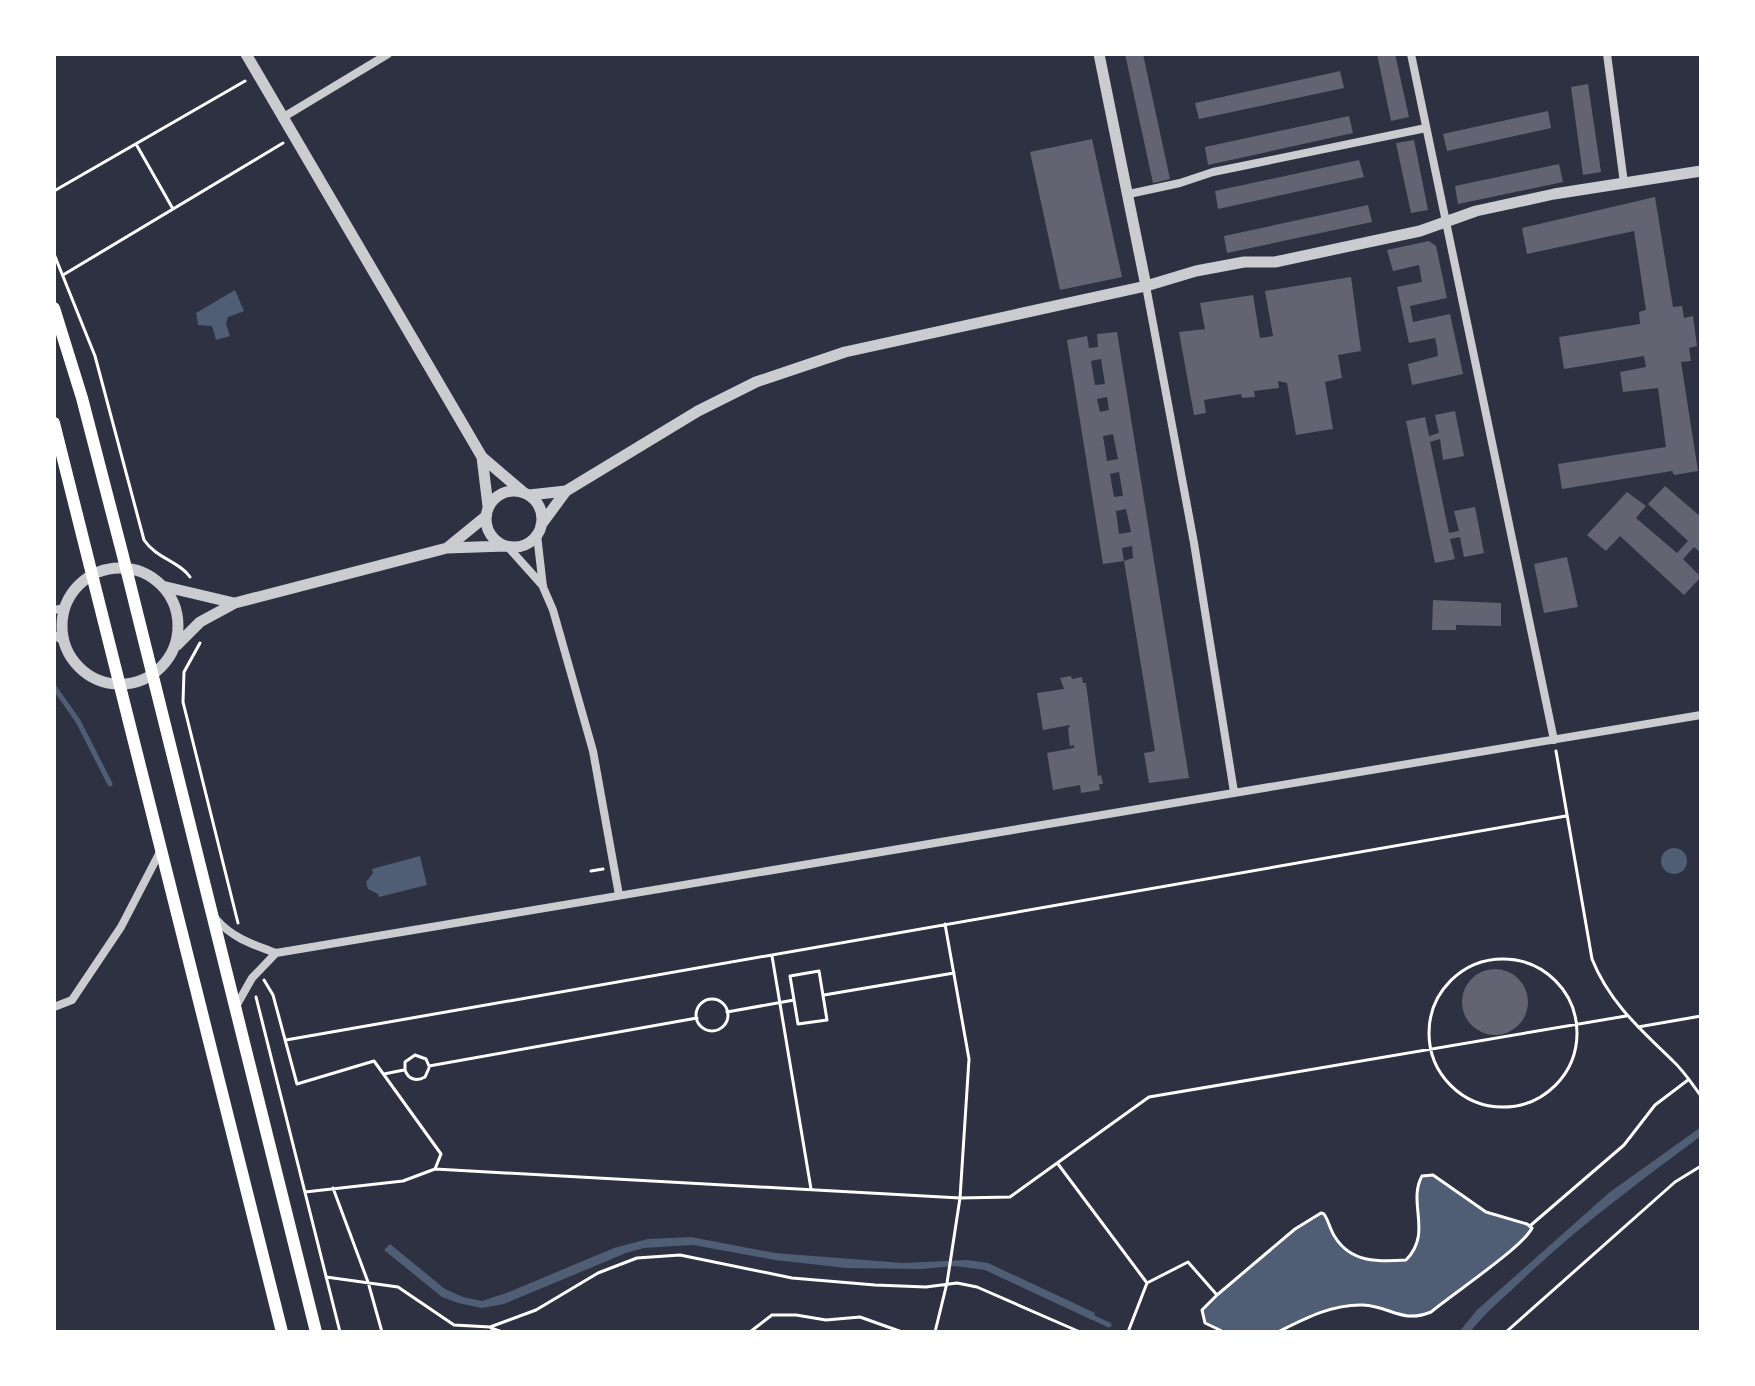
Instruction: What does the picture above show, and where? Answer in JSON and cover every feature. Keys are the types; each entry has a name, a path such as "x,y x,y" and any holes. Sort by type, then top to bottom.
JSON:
{"main road":[{"path":"54,308 78,382 126,568 316,1332"},
{"path":"54,423 282,1332"}],"street":[{"path":"246,54 482,457 540,508 543,587"},
{"path":"282,118 388,54"},
{"path":"1099,54 1129,194 1194,543 1234,792"},
{"path":"1411,54 1554,740"},
{"path":"1607,54 1624,183"},
{"path":"1129,194 1213,172 1426,128"},
{"path":"235,603 162,586 139,571 126,568 92,574 78,584 59,609 58,638 73,663 86,675 103,683 136,683 152,676 200,622 235,603 447,548 525,545 566,491 698,411 756,382 801,365 884,342 1146,286 1196,271 1244,262 1275,262 1420,231 1476,211 1701,171"},
{"path":"482,457 491,535 507,546 543,587 553,610 593,751 619,895"},
{"path":"447,548 487,512 493,500 507,492 566,491"},
{"path":"162,586 172,600 177,616 178,632 174,649"},
{"path":"211,914 229,932 276,953 1701,715"},
{"path":"54,1007 72,1000 121,927 161,850"},
{"path":"234,1009 258,970 276,953"}],"path":[{"path":"54,191 257,74"},
{"path":"63,275 293,137"},
{"path":"136,144 173,209"},
{"path":"54,254 95,356 144,540 158,555 187,572 192,587"},
{"path":"1554,740 1592,959 1626,1016 1675,1063 1701,1096"},
{"path":"286,1040 1566,816"},
{"path":"935,1332 947,1283 960,1198 969,1059 945,924"},
{"path":"772,954 811,1189"},
{"path":"1489,959 1515,959 1539,967 1558,982 1572,1004 1577,1025 1575,1053 1564,1076 1547,1094 1525,1105 1501,1108 1477,1103 1456,1092 1440,1074 1430,1051 1428,1028 1433,1004 1446,984 1465,968 1489,959"},
{"path":"258,970 273,995 297,1084 374,1061 441,1154 435,1169"},
{"path":"819,971 827,1020 798,1024 794,1000 790,976 819,971"},
{"path":"823,995 954,973"},
{"path":"707,1000 717,1000 727,1012 726,1021 715,1031 705,1029 697,1018 699,1007 707,1000"},
{"path":"727,1012 794,1000"},
{"path":"305,1192 403,1181 435,1169 960,1198 1010,1197 1149,1097 1626,1016"},
{"path":"1637,1027 1701,1016"},
{"path":"429,1066 697,1018"},
{"path":"415,1055 426,1059 429,1066 425,1077 417,1080 409,1077 405,1070 405,1062 415,1055"},
{"path":"384,1074 405,1070"},
{"path":"1531,1225 1624,1145 1655,1105 1688,1080"},
{"path":"1057,1163 1147,1283"},
{"path":"1506,1332 1675,1182 1701,1166"},
{"path":"1224,1332 1205,1323 1202,1310 1295,1229 1321,1213 1329,1221 1339,1243 1351,1254 1381,1262 1406,1260 1416,1250 1419,1235 1418,1187 1422,1176 1433,1175 1486,1212 1531,1225"},
{"path":"333,1188 368,1282 382,1332"},
{"path":"1278,1332 1316,1313 1360,1305 1406,1317 1422,1316 1528,1235 1532,1231 1531,1225"},
{"path":"490,1327 536,1310 598,1273 637,1258 680,1255 792,1278 875,1285 926,1287 947,1283 977,1287 1080,1332"},
{"path":"1128,1332 1147,1283 1188,1262 1217,1295"},
{"path":"340,1332 326,1277 398,1287 454,1325 490,1327 502,1332"},
{"path":"750,1332 772,1315 826,1320 860,1317 902,1332"}],"water":[{"path":"235,290 244,311 228,317 226,324 230,336 216,340 212,326 198,325 196,313"},
{"path":"1674,848 1683,852 1687,861 1683,870 1674,874 1665,870 1661,861 1665,852"},
{"path":"420,856 427,885 379,897 368,889 366,882 373,873 372,869"},
{"path":"1701,1127 1701,1136 1562,1244 1470,1332 1459,1332 1477,1310 1610,1192"},
{"path":"1433,1175 1486,1212 1532,1228 1431,1311 1415,1318 1371,1306 1345,1306 1320,1312 1281,1331 1258,1334 1240,1333 1205,1323 1202,1310 1227,1285 1275,1244 1321,1213 1339,1241 1355,1255 1406,1260 1417,1241 1422,1176"},
{"path":"691,1237 775,1253 903,1263 967,1260 988,1263 1095,1313 1092,1320 985,1270 955,1266 846,1268 775,1260 693,1245 644,1248 626,1253 504,1304 482,1308 442,1297 384,1250 390,1244 445,1289 482,1301 614,1248 648,1239"}],"building":[{"path":"1125,54 1143,54 1170,179 1153,183"},
{"path":"1377,54 1395,54 1409,117 1391,121"},
{"path":"1340,71 1344,88 1199,119 1195,103"},
{"path":"1588,84 1601,172 1583,175 1571,87"},
{"path":"1548,111 1551,128 1447,151 1443,134"},
{"path":"1349,116 1353,133 1208,165 1205,147"},
{"path":"1092,139 1122,277 1060,290 1030,152"},
{"path":"1414,140 1428,210 1411,213 1396,143"},
{"path":"1359,160 1364,177 1218,209 1215,191"},
{"path":"1559,164 1563,182 1458,204 1455,186"},
{"path":"1655,197 1673,307 1682,306 1684,318 1693,316 1697,346 1689,348 1691,361 1681,362 1698,471 1674,475 1672,471 1562,489 1558,464 1666,447 1658,388 1623,392 1620,372 1646,367 1644,356 1564,369 1559,337 1640,324 1639,312 1646,310 1634,231 1527,254 1522,228"},
{"path":"1368,205 1372,222 1227,253 1224,236"},
{"path":"1429,241 1436,246 1447,298 1410,306 1413,322 1450,314 1463,374 1412,385 1408,364 1438,356 1437,347 1435,338 1409,343 1397,287 1422,282 1419,265 1393,271 1387,250"},
{"path":"1351,277 1361,351 1338,355 1342,378 1325,382 1333,429 1296,435 1287,383 1278,381 1279,388 1254,391 1255,397 1242,398 1241,394 1204,400 1206,413 1194,415 1179,332 1205,329 1200,303 1253,295 1260,338 1273,336 1265,291"},
{"path":"1117,332 1189,778 1149,783 1144,753 1155,751 1124,561 1103,564 1067,340 1087,336 1089,348 1098,347 1097,334","holes":["1101,359 1105,384 1095,385 1091,361","1107,397 1109,410 1100,412 1097,399","1113,434 1118,459 1107,461 1103,436","1119,472 1123,496 1114,497 1110,474","1126,509 1131,532 1119,534 1116,511","1132,546 1133,558 1124,561 1122,548"]},
{"path":"1455,411 1464,456 1443,460 1440,439 1430,442 1449,533 1459,531 1454,511 1475,507 1484,553 1464,557 1460,537 1450,539 1455,559 1435,563 1406,421 1425,417 1429,436 1439,433 1435,415"},
{"path":"1665,486 1701,517 1701,553 1694,547 1683,559 1701,577 1684,595 1620,536 1606,551 1587,535 1627,492 1646,506 1636,518 1677,553 1688,541 1648,504"},
{"path":"1567,557 1578,607 1544,613 1534,564"},
{"path":"1433,600 1501,603 1501,626 1456,625 1456,630 1432,630"},
{"path":"1071,676 1072,679 1082,677 1083,683 1086,683 1098,776 1101,775 1103,784 1099,784 1100,790 1081,793 1080,785 1053,790 1047,753 1074,748 1074,745 1070,746 1070,725 1043,730 1037,693 1064,689 1060,678"},
{"path":"1489,969 1501,969 1513,974 1523,984 1528,1002 1526,1015 1513,1030 1501,1035 1489,1035 1477,1030 1467,1020 1462,1008 1462,996 1467,984 1477,974"}],"waterway":[{"path":"54,687 78,721 110,784"},
{"path":"1088,1315 1109,1325"}]}
